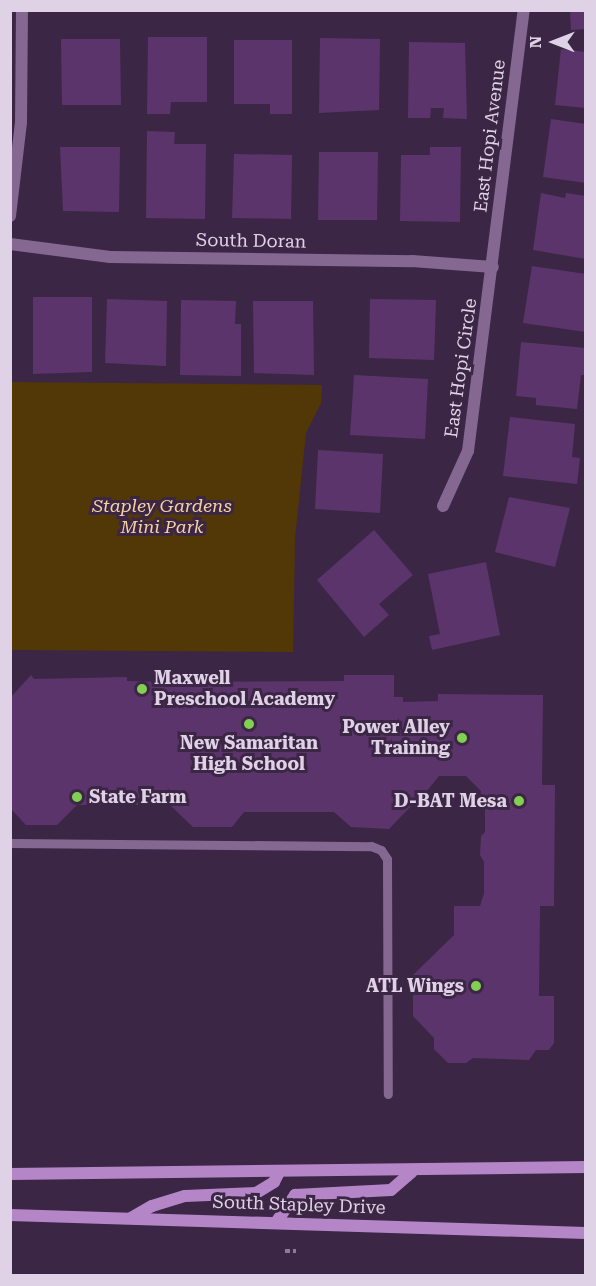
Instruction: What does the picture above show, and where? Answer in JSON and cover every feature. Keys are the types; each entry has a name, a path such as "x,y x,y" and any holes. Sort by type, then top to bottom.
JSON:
{"main road":[{"name":"South Stapley Drive","path":"10,1174 278,1174 585,1167"},
{"path":"277,1221 295,1195 391,1190 412,1172"},
{"path":"130,1219 152,1206 185,1196 256,1193 274,1182 278,1174"},
{"name":"South Stapley Drive","path":"10,1215 277,1221 585,1233"}],"street":[{"path":"10,216 21,123 22,10"},
{"name":"East Hopi Avenue","path":"493,267 524,10"},
{"name":"South Doran","path":"10,244 110,257 412,261 493,267"},
{"name":"East Hopi Circle","path":"443,506 468,451 493,267"}],"lane":[{"path":"10,843 371,846 381,850 387,859 388,1094"}],"path":[{"path":"285,1251 296,1251"}],"green space":[{"name":"Stapley Gardens Mini Park","path":"11,382 322,385 321,403 306,433 295,538 293,652 11,650"}],"building":[{"path":"570,10 586,10 586,29 571,30"},
{"path":"148,37 207,37 207,102 171,102 170,114 147,114"},
{"path":"320,38 380,39 379,110 319,113"},
{"path":"61,39 120,39 121,105 62,105"},
{"path":"234,40 292,40 292,114 270,114 270,104 234,104"},
{"path":"409,42 465,43 467,119 443,118 444,108 431,108 430,118 408,118"},
{"path":"561,49 586,52 586,108 555,105"},
{"path":"551,119 586,124 586,183 543,177"},
{"path":"147,131 175,132 174,144 206,144 205,219 146,218"},
{"path":"60,147 120,147 119,212 63,211"},
{"path":"430,147 461,147 460,222 400,221 401,155 430,155"},
{"path":"319,152 378,152 377,220 318,220"},
{"path":"234,154 292,155 291,219 232,218"},
{"path":"541,193 565,198 566,193 586,196 586,259 533,250"},
{"path":"532,266 586,274 586,332 523,323"},
{"path":"33,297 92,297 92,372 33,374"},
{"path":"107,299 167,301 166,366 105,363"},
{"path":"370,299 436,300 434,360 369,358"},
{"path":"181,300 236,301 235,324 241,324 241,376 180,375"},
{"path":"253,301 313,301 314,375 254,373"},
{"path":"521,342 586,348 586,375 581,375 577,409 536,405 536,398 516,396"},
{"path":"354,375 428,379 425,439 350,435"},
{"path":"510,417 575,424 572,457 580,458 577,484 503,476"},
{"path":"318,450 383,454 380,513 315,509"},
{"path":"509,497 570,508 555,567 495,552"},
{"path":"374,530 413,575 379,604 389,615 364,637 317,580"},
{"path":"486,562 500,635 432,650 429,636 440,634 428,574"},
{"path":"31,675 34,679 127,677 127,681 163,682 344,681 344,675 394,675 394,697 403,697 403,702 438,701 438,694 543,695 542,785 555,785 554,906 540,906 539,996 554,996 554,1043 549,1050 536,1050 529,1060 473,1058 466,1063 448,1063 434,1049 434,1038 413,1016 413,975 454,935 454,906 480,906 484,893 484,862 480,855 481,836 485,832 485,803 480,799 481,791 466,776 439,776 426,792 427,802 413,804 389,829 351,827 334,812 244,812 232,827 193,827 171,806 160,805 77,805 57,825 26,825 10,808 10,698"}],"place":[{"name":"Maxwell Preschool Academy","path":"142,689"},
{"name":"New Samaritan High School","path":"249,724"},
{"name":"Power Alley Training","path":"462,738"},
{"name":"State Farm","path":"77,797"},
{"name":"D-BAT Mesa","path":"519,801"},
{"name":"ATL Wings","path":"476,986"}]}
